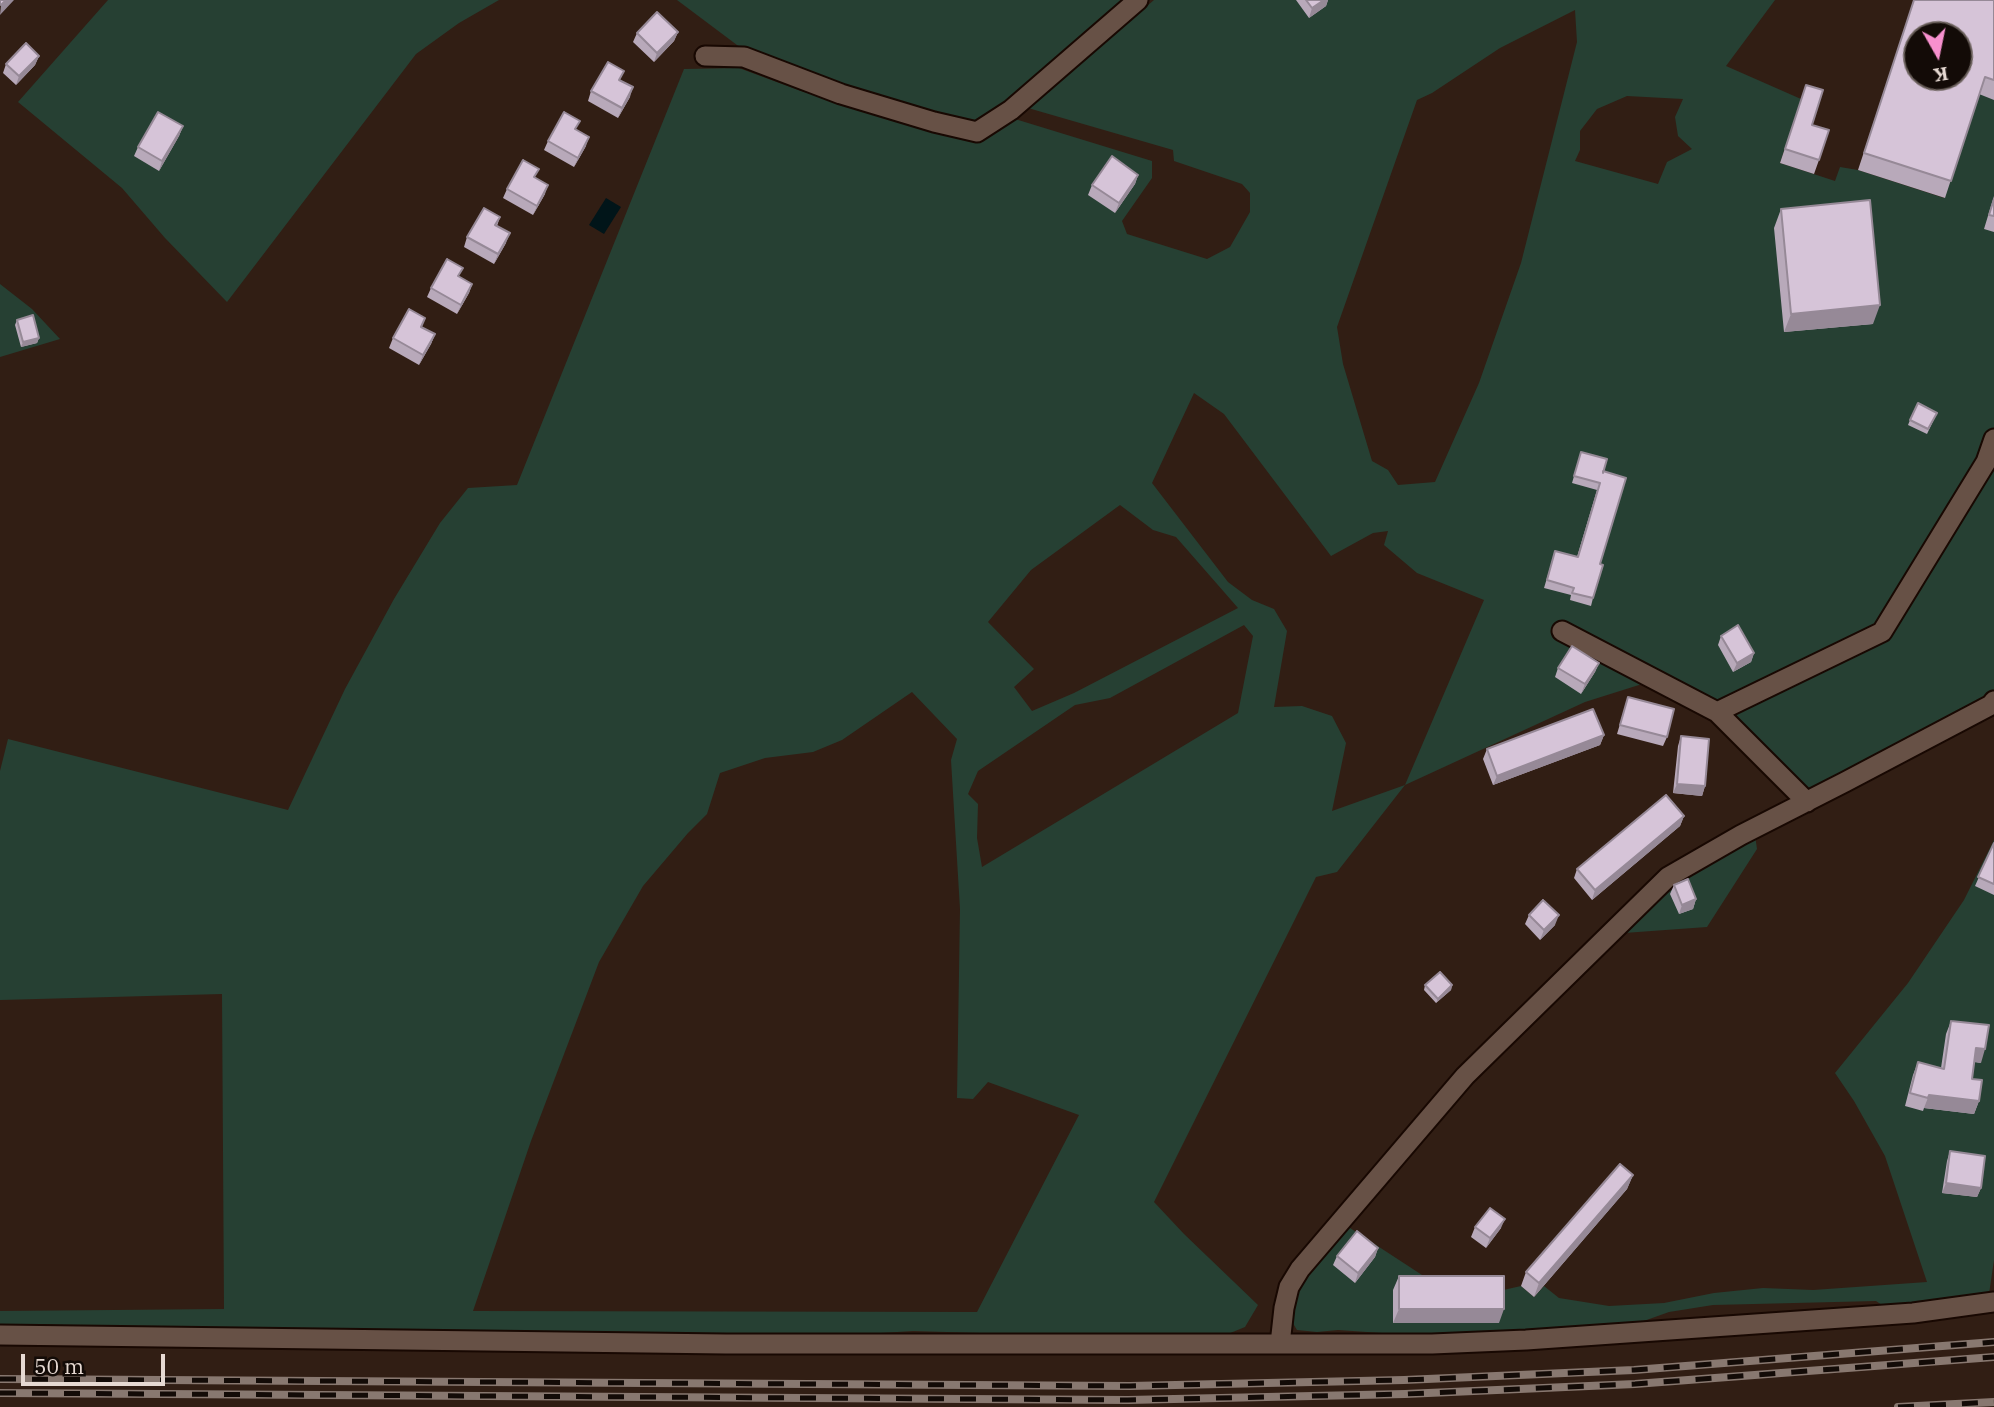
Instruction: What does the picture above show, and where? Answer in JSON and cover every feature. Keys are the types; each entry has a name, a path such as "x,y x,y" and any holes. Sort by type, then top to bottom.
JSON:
{"street":[{"path":"705,56 744,57 841,94 977,132 1011,110 1139,0"},
{"path":"1717,712 1882,632 1986,462 1994,439"},
{"path":"1562,631 1717,712 1807,802"},
{"path":"1280,1344 1289,1287 1300,1269 1465,1076 1668,877 1741,835 1991,705 1994,701"},
{"path":"0,1335 726,1344 1432,1344 1913,1313 1994,1302"}],"green space":[{"path":"108,0 499,0 459,23 416,54 227,302 165,238 122,188 18,102"},
{"path":"677,0 1126,0 994,113 973,123 852,89 741,48"},
{"path":"1154,0 1775,0 1726,66 1801,99 1780,163 1835,181 1840,167 1858,170 1944,198 1994,47 1994,701 1807,802 1717,712 1658,679 1585,702 1405,785 1337,872 1316,877 1154,1202 1258,1305 1245,1327 1223,1336 1179,1339 913,1331 818,1337 0,1324 0,1311 224,1309 222,994 0,1000 0,771 8,739 288,810 345,689 394,599 440,523 468,488 517,485 684,69 739,68 801,91 972,140 1015,119 1152,161 1152,178 1122,221 1127,234 1207,259 1230,247 1250,212 1250,193 1242,184 1174,161 1173,150 1028,108","holes":["1575,10 1577,42 1521,263 1479,383 1435,482 1398,485 1388,470 1372,461 1343,364 1337,327 1417,100 1500,48","1627,96 1683,99 1675,117 1678,136 1692,149 1667,162 1658,184 1575,161 1580,150 1580,131 1597,109","1194,393 1224,414 1331,556 1373,533 1388,531 1384,545 1417,573 1484,600 1405,785 1332,811 1346,743 1332,716 1302,706 1274,707 1287,631 1274,609 1252,600 1228,582 1152,483","1120,505 1153,530 1176,537 1238,608 1074,693 1032,711 1014,687 1034,669 988,622 1031,570","1244,625 1253,636 1238,713 982,867 977,838 978,804 968,794 978,771 1075,705 1110,698","912,692 957,739 951,760 960,909 957,1098 973,1099 988,1082 1079,1115 977,1312 473,1311 531,1141 599,962 643,886 707,814 720,773 765,758 813,752 842,740"]},
{"path":"0,284 32,309 60,339 0,357"},
{"path":"1755,835 1757,849 1707,927 1624,933 1691,871"},
{"path":"1994,840 1994,1260 1989,1294 1885,1307 1876,1301 1713,1305 1669,1312 1641,1322 1425,1336 1297,1330 1291,1320 1292,1301 1309,1266 1347,1226 1445,1290 1394,1323 1499,1323 1499,1291 1521,1286 1534,1297 1544,1286 1559,1298 1609,1306 1664,1303 1714,1293 1763,1288 1813,1290 1927,1282 1885,1156 1835,1073 1908,983 1964,900"}],"shaded area":[{"path":"606,198 621,207 604,234 589,225"}],"building":[{"path":"1306,0 1324,0 1312,8"},
{"path":"1914,0 1994,0 1994,80 1985,77 1951,181 1864,153 1903,34 1903,91 1973,91 1973,21 1907,21"},
{"path":"657,12 678,32 657,53 637,33"},
{"path":"26,43 39,56 19,76 6,64"},
{"path":"608,62 624,71 619,80 633,87 622,108 591,91"},
{"path":"1806,85 1823,90 1812,125 1829,130 1819,160 1785,149"},
{"path":"158,112 183,126 162,161 138,147"},
{"path":"564,112 580,121 575,129 589,137 578,158 548,141"},
{"path":"1112,156 1138,175 1119,203 1092,185"},
{"path":"523,160 539,169 534,177 548,185 537,206 507,189"},
{"path":"1994,199 1994,216 1989,215"},
{"path":"1870,200 1880,305 1791,314 1781,209"},
{"path":"484,208 500,217 495,225 510,233 498,254 467,237"},
{"path":"447,259 463,268 458,276 472,284 461,305 431,288"},
{"path":"409,309 425,318 421,327 435,334 423,355 393,338"},
{"path":"33,315 39,338 23,342 17,320"},
{"path":"1918,403 1937,413 1928,429 1910,420"},
{"path":"1581,452 1607,459 1604,471 1626,478 1600,564 1603,565 1593,598 1572,593 1574,588 1547,580 1555,551 1578,557 1600,483 1574,476"},
{"path":"1738,625 1754,653 1737,663 1721,636"},
{"path":"1572,646 1599,663 1585,684 1558,668"},
{"path":"1628,697 1674,709 1667,737 1620,725"},
{"path":"1593,709 1604,735 1497,776 1487,749"},
{"path":"1681,736 1709,739 1705,786 1677,784"},
{"path":"1666,795 1684,816 1595,890 1577,869"},
{"path":"1994,843 1994,884 1978,877"},
{"path":"1688,879 1696,899 1682,905 1674,885"},
{"path":"1543,900 1559,915 1544,930 1529,915"},
{"path":"1440,972 1452,985 1438,999 1425,985"},
{"path":"1951,1021 1989,1025 1985,1049 1976,1048 1972,1079 1982,1080 1979,1101 1929,1095 1928,1098 1910,1093 1918,1062 1944,1069"},
{"path":"1950,1151 1985,1156 1981,1188 1946,1183"},
{"path":"1620,1164 1633,1175 1539,1283 1526,1272"},
{"path":"1490,1208 1505,1219 1490,1238 1475,1227"},
{"path":"1357,1231 1378,1248 1358,1273 1337,1256"},
{"path":"1399,1276 1504,1276 1504,1309 1399,1309"}],"railway":[{"path":"0,1379 1130,1386 1404,1380 1634,1370 1994,1342"},
{"path":"0,1393 1128,1400 1405,1394 1635,1384 1994,1357"},
{"path":"1898,1407 1994,1402"}]}
